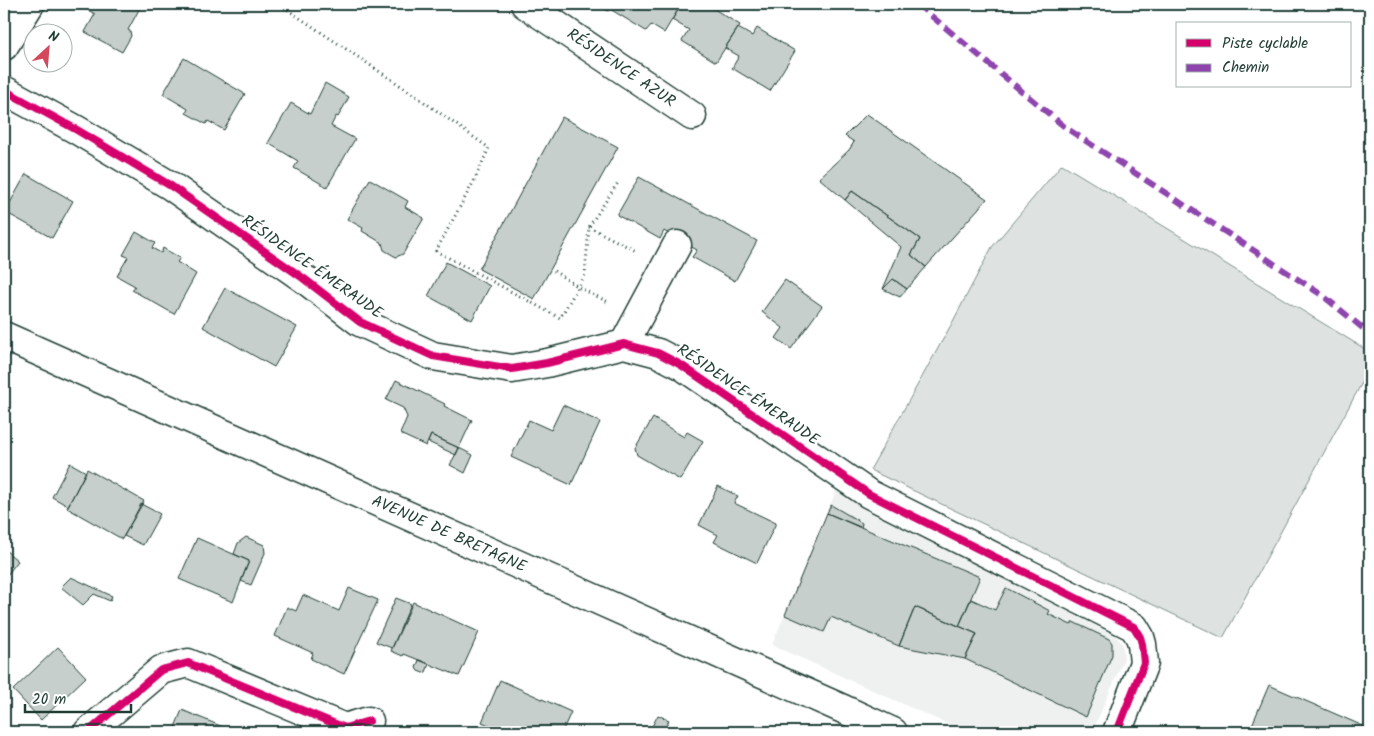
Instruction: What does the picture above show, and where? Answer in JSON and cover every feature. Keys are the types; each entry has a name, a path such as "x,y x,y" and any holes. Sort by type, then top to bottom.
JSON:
{"street":[{"path":"4,46 30,4"},
{"name":"RÉSIDENCE AZUR","path":"525,4 692,116"},
{"name":"RÉSIDENCE ÉMERAUDE","path":"4,90 77,130 171,186 303,278 360,322 433,356 512,369 547,363 624,344 658,353 681,364 869,494 1134,627 1142,644 1144,663 1117,732"},
{"path":"624,344 671,255"},
{"name":"AVENUE DE BRETAGNE","path":"4,336 894,732"},
{"path":"88,732 161,670 188,663 345,728 369,721"}],"path":[{"path":"279,4 414,94 489,148 474,181 436,251 560,318 585,275 589,227 619,181"},
{"path":"589,227 671,255"},
{"path":"554,271 578,287 638,318"}],"shaded area":[{"path":"1062,164 1370,352 1370,368 1223,638 870,470 992,247"},
{"path":"836,491 1117,637 1123,645 1124,659 1092,732 965,732 772,645"}],"building":[{"path":"89,4 142,4 128,30 131,36 122,52 85,32 95,14 86,9"},
{"path":"597,4 613,4 608,11"},
{"path":"613,4 672,4 679,8 664,33 651,25 646,31 610,9"},
{"path":"682,4 706,4 740,25 716,62 682,41 689,30 672,20"},
{"path":"738,28 752,36 757,28 795,51 770,91 732,68 739,56 725,48"},
{"path":"184,58 245,94 224,130 208,121 206,124 186,113 188,109 163,94"},
{"path":"325,83 349,97 331,126 355,139 327,187 294,168 298,161 268,143 291,103 310,114"},
{"path":"867,114 987,199 926,267 911,255 920,239 852,191 845,200 819,178 849,150 854,142 845,136"},
{"path":"562,117 618,147 534,299 479,269"},
{"path":"26,174 73,201 52,238 5,212"},
{"path":"639,177 757,241 735,281 692,257 697,250 664,231 660,239 617,215"},
{"path":"370,179 408,201 405,207 424,218 403,254 396,257 384,250 382,243 362,231 363,228 347,219"},
{"path":"852,191 920,239 911,255 926,267 907,289 893,279 883,289 901,247 845,200"},
{"path":"136,232 155,243 152,248 161,253 163,248 180,258 177,262 196,274 174,314 132,290 135,286 117,276 128,257 123,255"},
{"path":"446,262 490,286 472,320 428,296"},
{"path":"893,279 907,289 900,297 883,289"},
{"path":"785,280 822,306 791,349 776,338 783,328 762,312"},
{"path":"225,288 297,327 274,367 203,327"},
{"path":"396,380 445,404 444,406 472,420 459,448 431,435 426,446 400,434 407,417 403,408 386,400"},
{"path":"563,405 600,422 571,485 511,457 529,420 551,430"},
{"path":"653,418 684,437 687,432 703,441 680,480 637,455 635,448"},
{"path":"431,435 459,448 456,455 428,442"},
{"path":"459,448 473,455 465,473 450,465"},
{"path":"70,463 86,472 68,506 52,497"},
{"path":"87,469 144,501 122,539 67,508"},
{"path":"718,486 738,496 734,503 776,523 757,563 714,542 718,535 699,525"},
{"path":"141,504 160,514 143,545 124,536"},
{"path":"831,505 862,523 861,528 827,513"},
{"path":"827,513 980,577 959,626 915,607 899,646 831,617 824,632 785,615"},
{"path":"246,537 264,545 265,553 251,585 241,581 249,561 234,554 238,543"},
{"path":"197,538 249,561 233,602 179,579"},
{"path":"4,549 18,561 4,579"},
{"path":"71,577 112,596 110,601 94,594 83,605 61,587"},
{"path":"349,588 378,600 344,674 311,659 313,653 275,636 287,607 296,611 303,595 339,611"},
{"path":"1006,588 1050,611 1048,614 1071,625 1073,622 1109,639 1112,643 1112,655 1086,717 965,659 977,634 959,626 971,599 995,610"},
{"path":"396,598 411,604 392,648 376,642"},
{"path":"413,602 479,632 459,676 404,654 403,656 391,651"},
{"path":"915,607 977,634 965,659 899,646"},
{"path":"58,647 86,677 41,720 13,690"},
{"path":"419,660 429,664 426,672 418,671 416,668"},
{"path":"500,680 571,712 562,732 505,732 482,722"},
{"path":"1269,685 1370,729 1370,732 1249,732"},
{"path":"182,710 223,727 221,732 173,732"},
{"path":"658,715 669,720 663,732 649,732"}],"marked path":[{"path":"917,4 1066,128 1322,295 1370,334"}],"cycle path":[{"path":"4,90 77,130 171,186 303,278 360,322 433,356 512,369 547,363 624,344 658,353 681,365 869,494 1134,627 1142,644 1144,663 1117,732"},
{"path":"88,732 161,670 188,663 345,728 369,721"}]}
